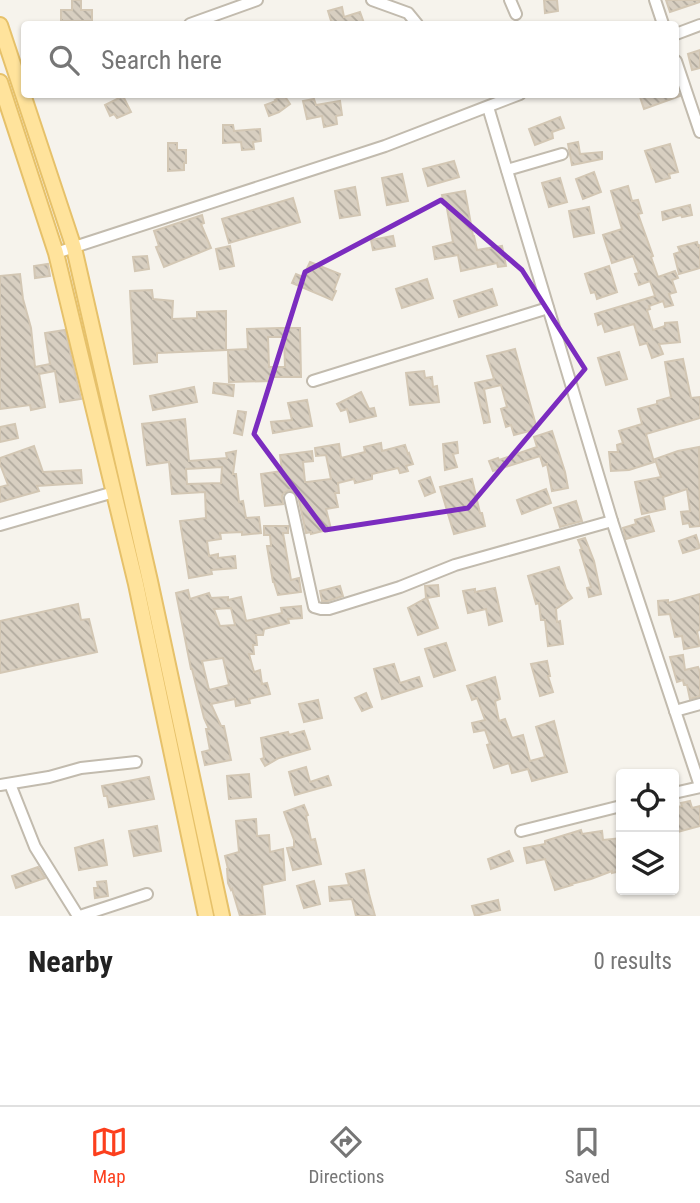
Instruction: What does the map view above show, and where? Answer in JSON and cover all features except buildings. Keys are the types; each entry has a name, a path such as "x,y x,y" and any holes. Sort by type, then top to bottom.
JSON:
{"main road":[{"path":"0,25 21,84"},
{"path":"0,82 56,253 114,492 156,643 222,916"},
{"path":"26,98 74,247 156,643 206,916"}],"street":[{"path":"197,21 238,4 257,0"},
{"path":"372,0 408,13 415,21"},
{"path":"510,0 516,14"},
{"path":"655,0 662,21"},
{"path":"679,33 700,25"},
{"path":"679,70 699,127"},
{"path":"56,253 385,146 510,98"},
{"path":"488,107 612,521 700,787 679,792"},
{"path":"507,170 562,154"},
{"path":"313,381 548,308"},
{"path":"0,525 114,492"},
{"path":"290,498 314,607 321,610 400,587 455,565 612,521"},
{"path":"675,712 700,704"},
{"path":"136,762 81,768 5,785 35,846 79,916 147,894"},
{"path":"521,831 616,807"}],"highlighted area":[{"path":"441,200 522,270 585,369 468,508 325,530 254,434 305,272"}]}
